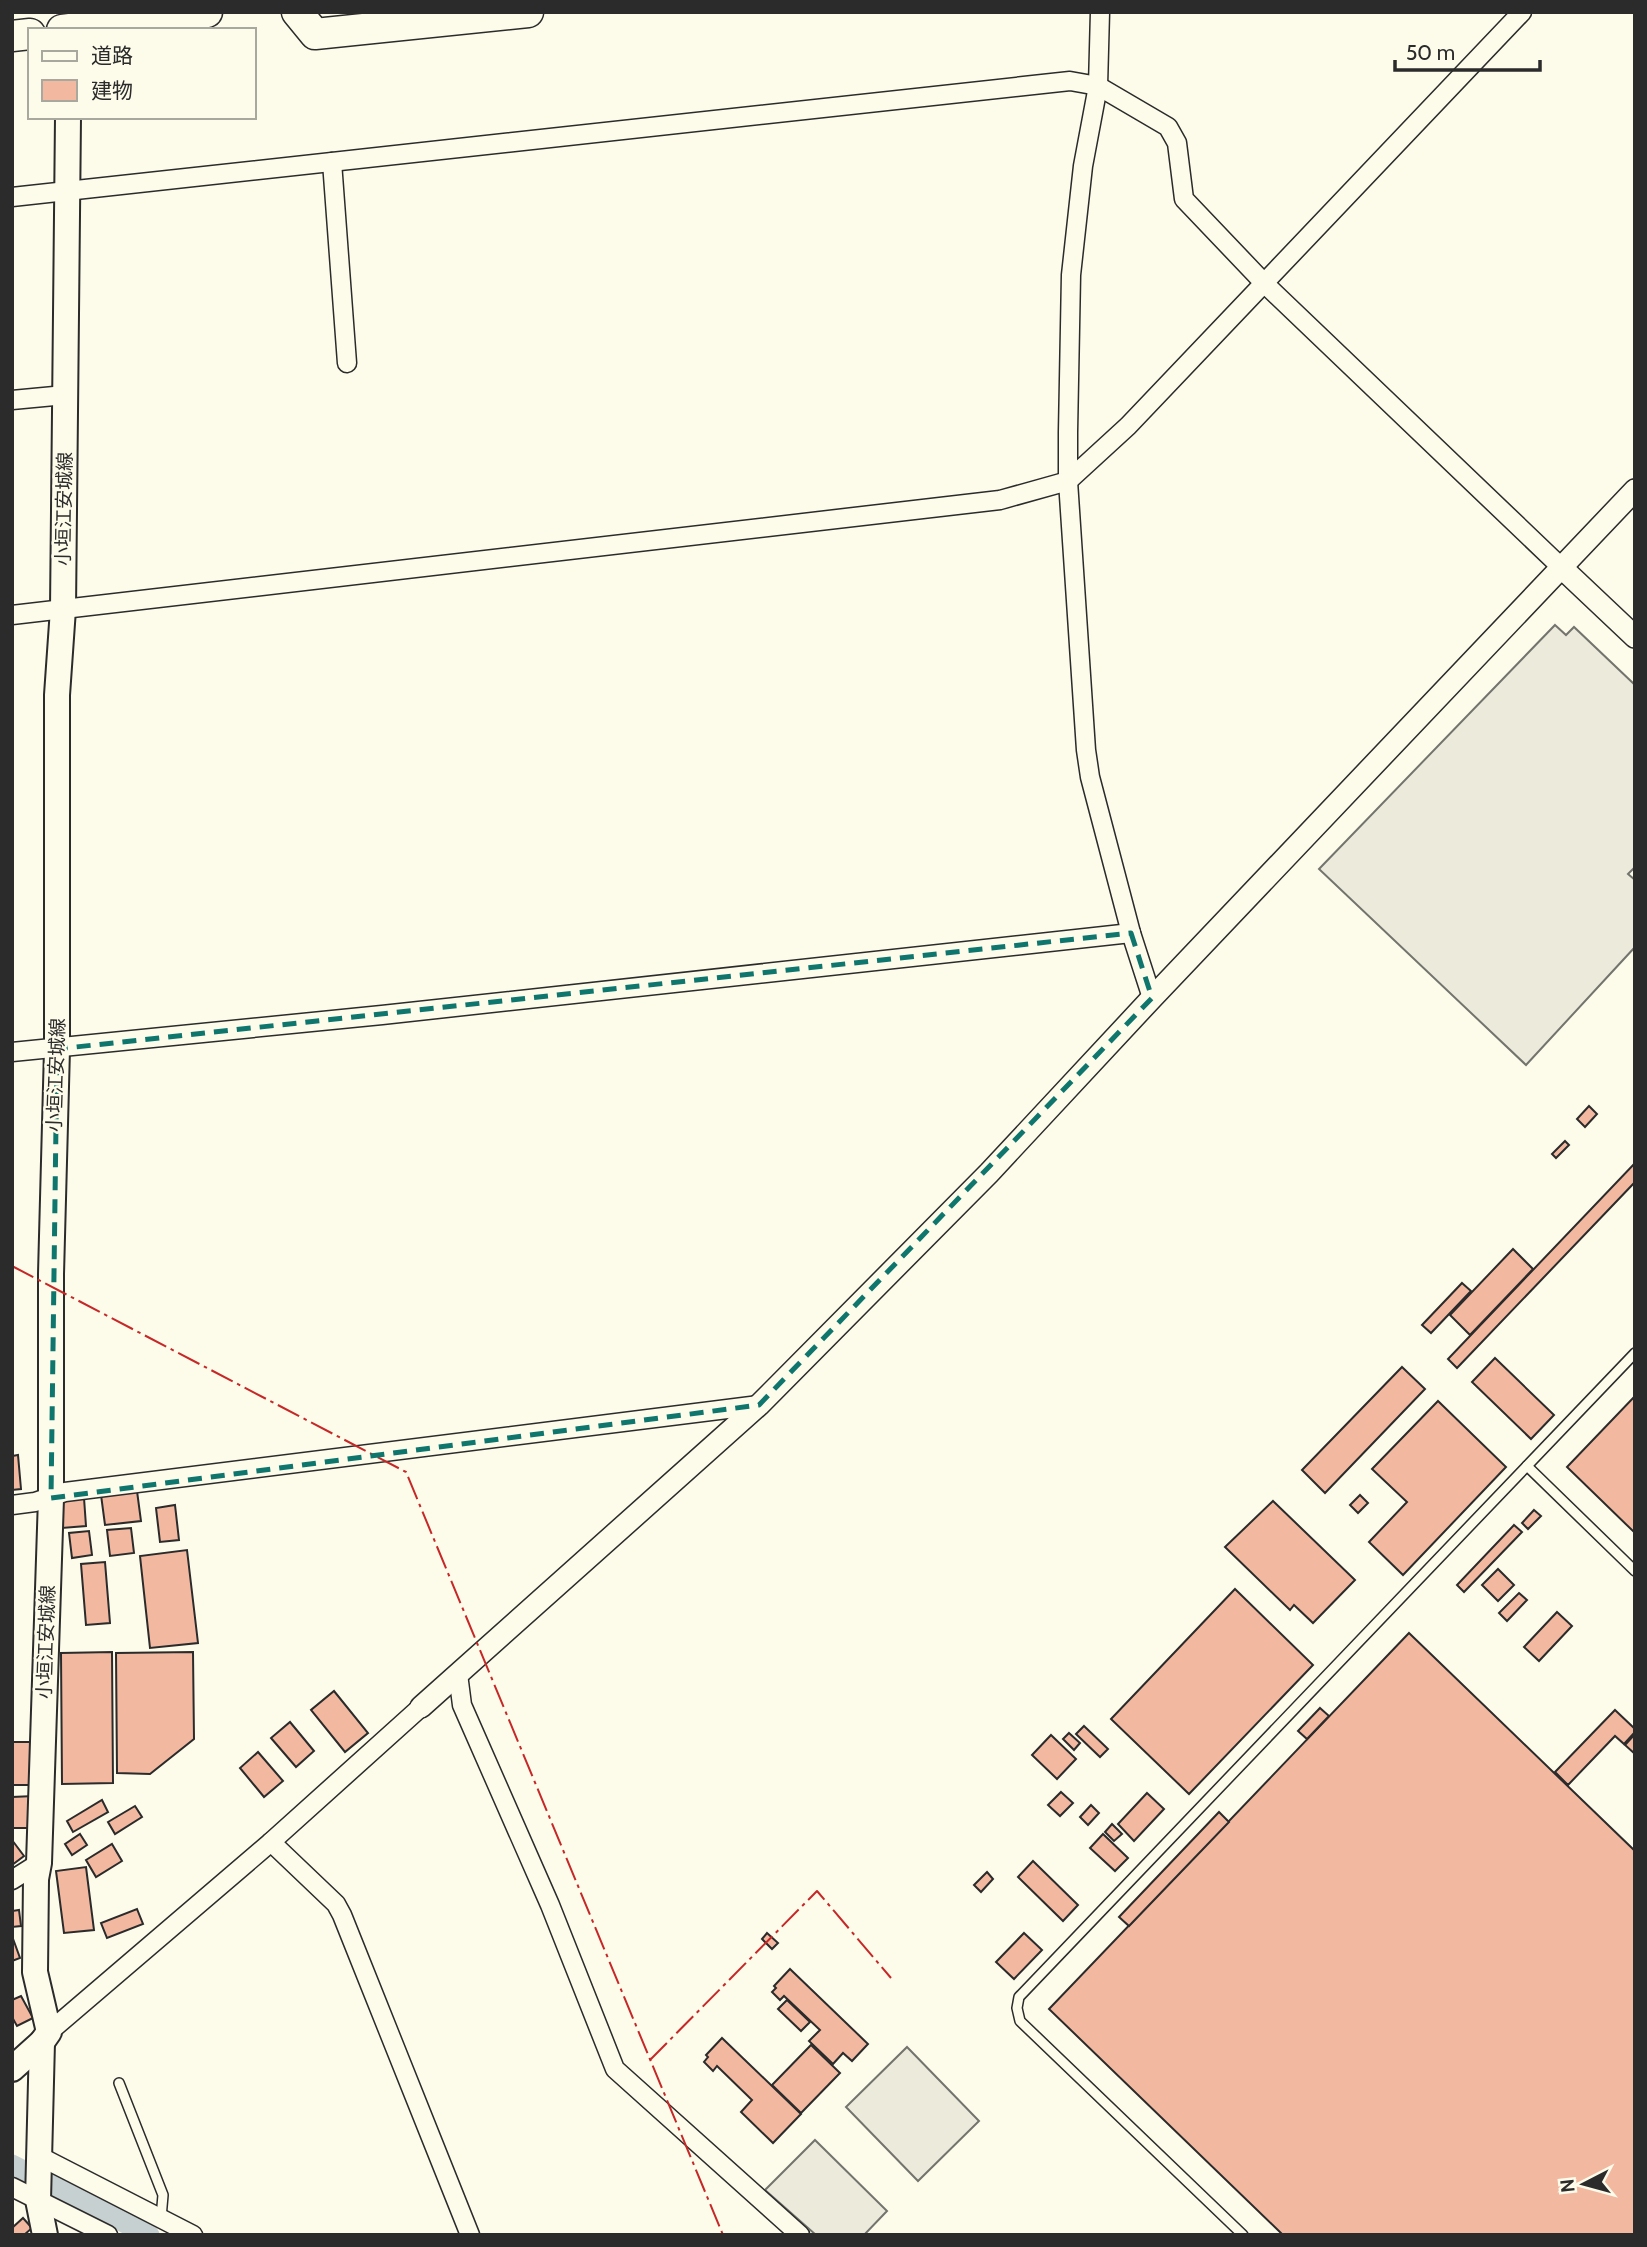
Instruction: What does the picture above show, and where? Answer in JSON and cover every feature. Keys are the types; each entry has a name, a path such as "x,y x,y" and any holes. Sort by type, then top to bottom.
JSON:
{"highway":[{"path":"76,28 206,12"},
{"path":"297,12 316,34 528,12"}],"main road":[{"name":"小垣江安城線","path":"45,2235 39,2178 45,2037 35,1972 36,1879 39,1863 51,1498 51,1222 57,1049 57,695 63,608 68,119"},
{"path":"12,2069 45,2037"}],"street":[{"path":"1100,12 1098,86 1083,166 1071,275 1068,481 1090,777 1131,933 1152,998"},
{"path":"12,615 1000,500 1068,481 1128,426 1522,12"},
{"path":"12,197 1070,81 1098,86 1168,127 1177,142 1184,199 1265,284 1635,637"},
{"path":"332,162 347,363"},
{"path":"12,400 65,395"},
{"path":"45,2037 271,1842 759,1405 989,1172 1635,491"},
{"path":"12,1052 1131,933"},
{"path":"12,1504 35,1502 65,1492 759,1405"},
{"path":"458,1674 462,1705 550,1905 615,2069 800,2235"},
{"path":"271,1842 336,1904 342,1915 470,2235"},
{"path":"12,1880 39,1863"},
{"path":"39,2178 108,2235"},
{"path":"12,2187 39,2178 161,2218 193,2235"}],"lane":[{"path":"1243,2235 1020,2021 1017,2008 1019,1997 1635,1353"},
{"path":"1527,1466 1635,1571"},
{"path":"119,2083 163,2195 161,2218"}],"highlighted area":[{"path":"1131,933 1152,998 759,1405 51,1498 57,1049"}],"shaded area":[{"path":"1555,625 1566,635 1574,627 1635,685 1635,867 1628,874 1635,880 1635,947 1526,1065 1319,869"},
{"path":"907,2047 979,2121 918,2181 846,2107"},
{"path":"815,2140 887,2211 864,2235 816,2235 765,2190"}],"building":[{"path":"1589,1106 1597,1114 1585,1127 1577,1119"},
{"path":"1565,1141 1569,1145 1556,1158 1552,1154"},
{"path":"1635,1163 1635,1182 1457,1368 1448,1359"},
{"path":"1513,1249 1533,1269 1470,1335 1450,1315"},
{"path":"1462,1283 1471,1291 1431,1333 1422,1325"},
{"path":"1495,1358 1554,1415 1531,1439 1472,1382"},
{"path":"1402,1367 1425,1389 1325,1493 1302,1470"},
{"path":"1635,1396 1635,1533 1567,1467"},
{"path":"1438,1401 1506,1467 1403,1575 1369,1542 1407,1502 1372,1469"},
{"path":"18,1455 21,1489 12,1490 12,1456"},
{"path":"137,1491 141,1521 105,1525 101,1495"},
{"path":"1360,1495 1368,1503 1358,1513 1350,1505"},
{"path":"84,1498 86,1526 62,1528 60,1500"},
{"path":"1273,1501 1355,1580 1313,1623 1294,1605 1290,1610 1225,1547"},
{"path":"175,1505 179,1540 160,1542 156,1508"},
{"path":"1534,1510 1541,1516 1528,1529 1522,1523"},
{"path":"1514,1525 1522,1532 1464,1592 1457,1585"},
{"path":"131,1528 134,1553 110,1556 107,1530"},
{"path":"89,1531 92,1555 72,1558 69,1533"},
{"path":"187,1550 198,1643 150,1648 140,1556"},
{"path":"105,1562 110,1623 86,1625 81,1564"},
{"path":"1498,1569 1514,1585 1498,1601 1482,1585"},
{"path":"1235,1589 1313,1665 1189,1794 1111,1719"},
{"path":"1519,1593 1527,1600 1507,1621 1499,1613"},
{"path":"1557,1612 1572,1626 1539,1661 1524,1647"},
{"path":"1409,1633 1635,1851 1635,2235 1283,2235 1049,2009"},
{"path":"112,1652 113,1783 62,1784 61,1653"},
{"path":"193,1652 194,1739 150,1774 117,1773 116,1653"},
{"path":"334,1691 368,1733 345,1752 311,1710"},
{"path":"1320,1708 1329,1716 1307,1739 1298,1731"},
{"path":"1615,1710 1635,1732 1624,1744 1615,1736 1568,1785 1555,1772"},
{"path":"290,1722 314,1751 296,1767 271,1738"},
{"path":"1084,1726 1108,1749 1100,1757 1076,1734"},
{"path":"1069,1733 1080,1743 1074,1750 1063,1739"},
{"path":"1635,1734 1635,1754 1625,1745"},
{"path":"1051,1735 1076,1759 1057,1779 1032,1755"},
{"path":"12,1742 32,1742 33,1785 12,1785"},
{"path":"258,1752 283,1781 264,1797 240,1768"},
{"path":"1061,1792 1073,1803 1060,1816 1048,1805"},
{"path":"1147,1793 1164,1809 1134,1841 1118,1824"},
{"path":"34,1796 34,1828 12,1828 12,1797"},
{"path":"102,1800 108,1812 73,1832 67,1821"},
{"path":"1091,1805 1099,1813 1088,1825 1080,1817"},
{"path":"135,1806 142,1817 115,1834 108,1822"},
{"path":"1219,1812 1229,1822 1129,1926 1119,1917"},
{"path":"1112,1824 1122,1834 1114,1841 1105,1832"},
{"path":"80,1834 87,1845 72,1855 65,1844"},
{"path":"1103,1834 1128,1858 1115,1871 1090,1848"},
{"path":"12,1840 24,1856 12,1865"},
{"path":"112,1844 122,1861 96,1877 86,1860"},
{"path":"1033,1861 1078,1905 1063,1921 1018,1877"},
{"path":"86,1867 94,1930 64,1933 56,1871"},
{"path":"987,1872 993,1879 981,1892 974,1885"},
{"path":"137,1909 143,1924 107,1938 101,1923"},
{"path":"19,1910 21,1926 12,1927 12,1911"},
{"path":"767,1933 778,1943 772,1949 762,1939"},
{"path":"1024,1933 1042,1950 1014,1979 996,1962"},
{"path":"12,1936 20,1958 12,1961"},
{"path":"790,1969 868,2044 852,2061 843,2053 833,2064 809,2041 820,2030 784,1996 780,2000 772,1992 776,1988 774,1986"},
{"path":"21,1996 33,2018 17,2026 12,2017 12,2000"},
{"path":"787,2000 810,2022 801,2031 778,2009"},
{"path":"722,2038 801,2114 773,2143 741,2112 752,2100 717,2066 713,2071 704,2062 708,2057 706,2055"},
{"path":"811,2045 840,2073 801,2113 772,2085"},
{"path":"23,2218 32,2228 24,2235 12,2235 12,2228"}],"waterway":[{"path":"12,2165 149,2235"}],"power":[{"path":"12,1266 406,1472 723,2235"},
{"path":"650,2060 817,1891 891,1978"}]}
